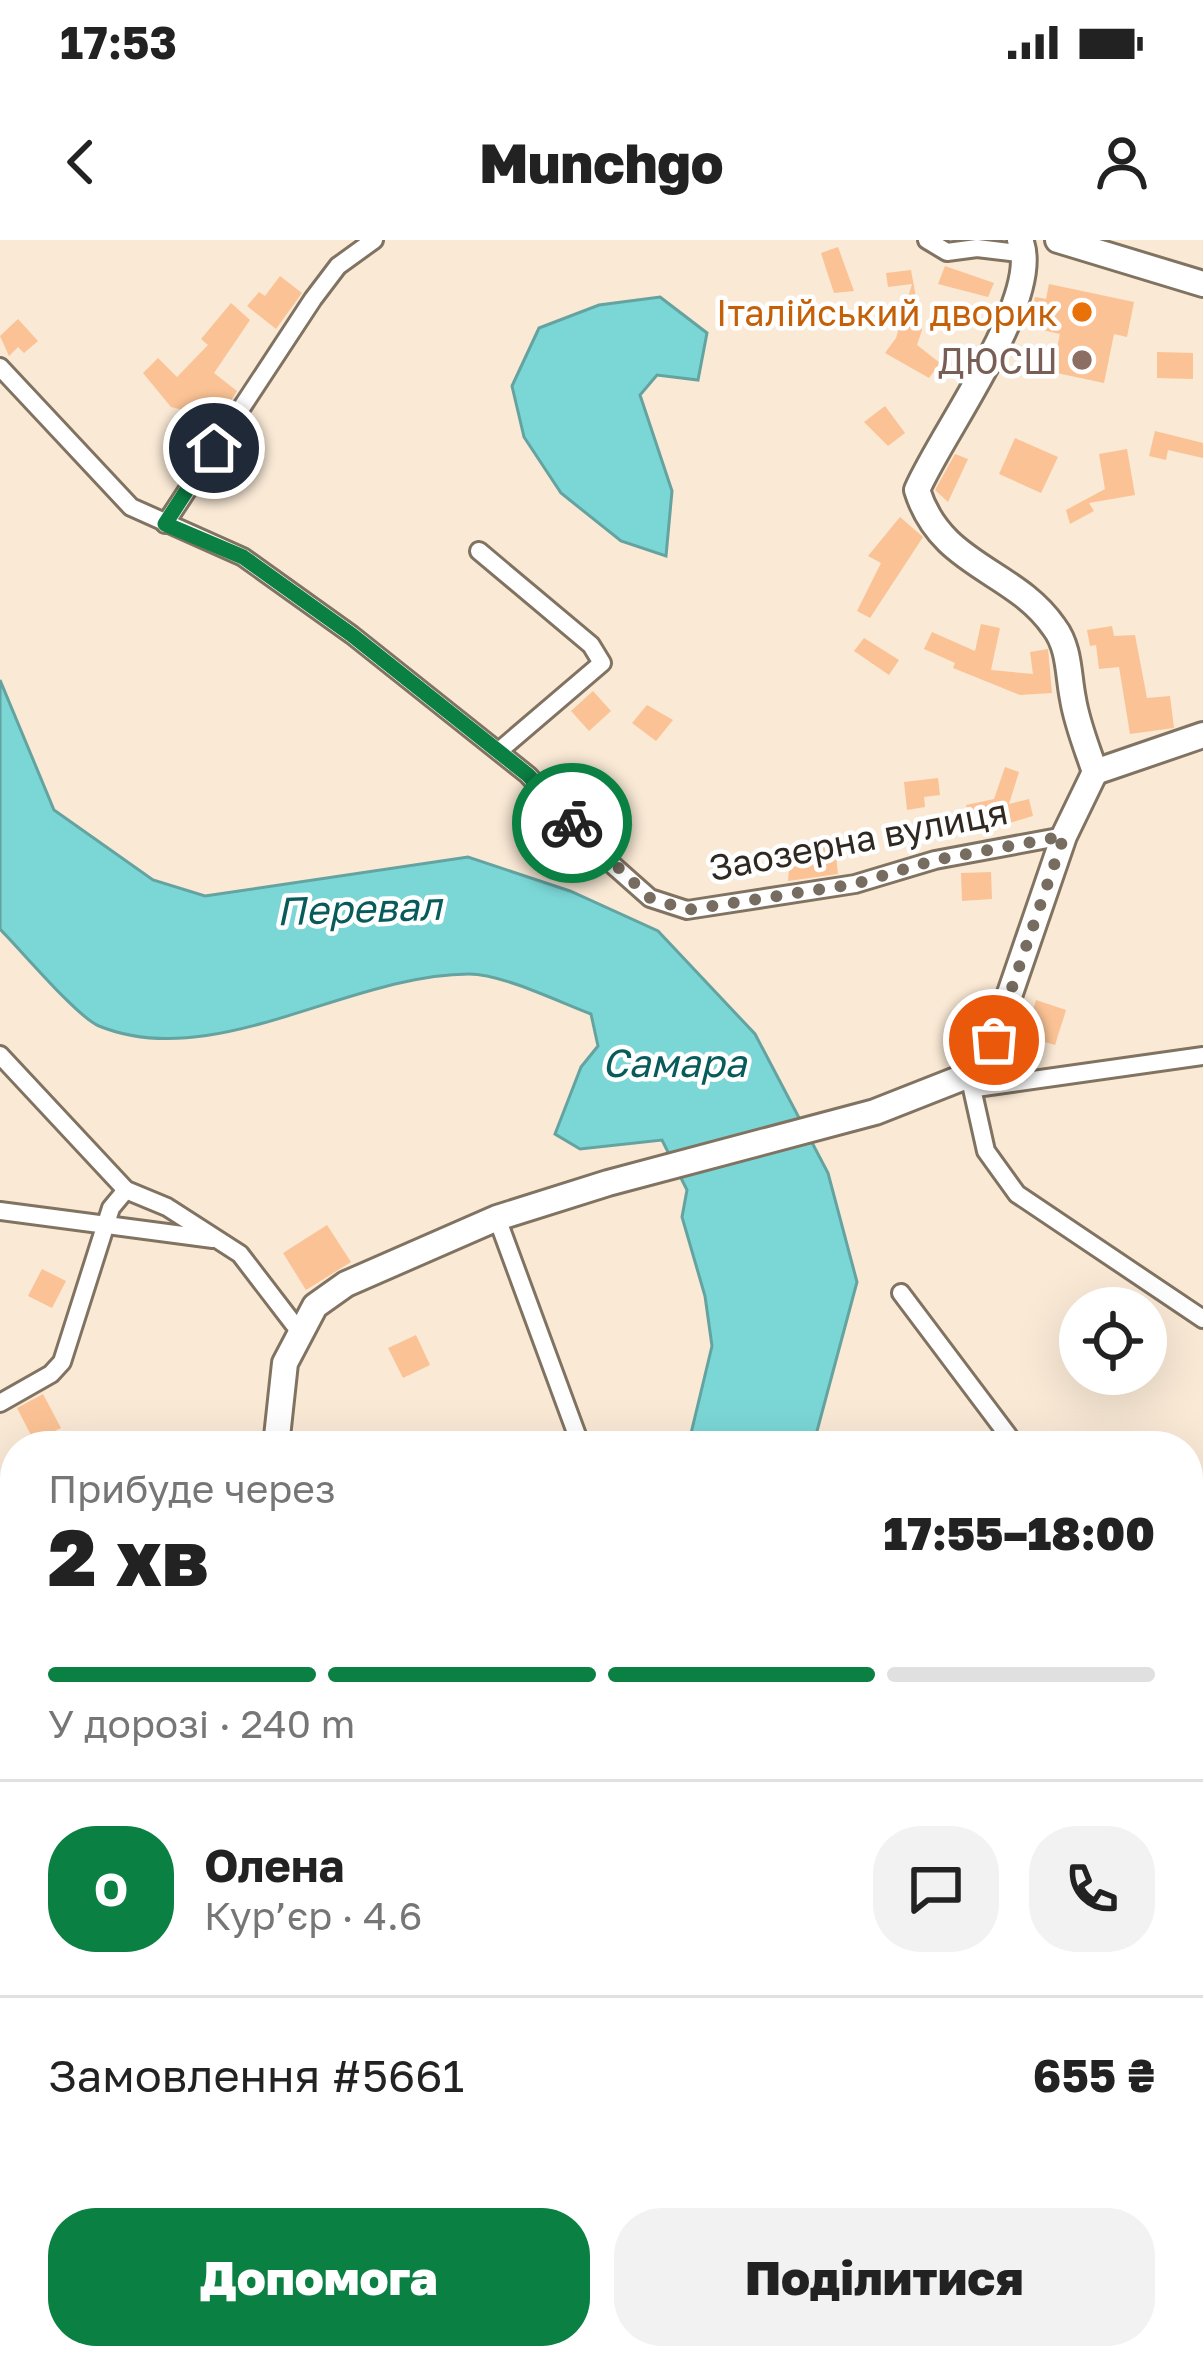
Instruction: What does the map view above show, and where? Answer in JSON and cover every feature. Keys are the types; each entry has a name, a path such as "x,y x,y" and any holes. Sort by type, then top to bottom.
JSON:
{"street":[{"path":"165,524 313,299 338,266 374,240"},
{"path":"927,240 947,252 1023,247 999,347 953,416 917,490 926,520 964,559 1054,626 1067,655 1073,701 1095,772 1064,836 994,1040 973,1081 986,1151 1017,1193 1203,1319"},
{"path":"1058,240 1203,284"},
{"name":"Заозерна вулиця","path":"0,367 131,507 243,557 499,751 650,898 687,910 855,884 935,860 1064,836"},
{"path":"478,551 591,645 602,663 499,751"},
{"path":"1095,772 1203,734"},
{"path":"0,1055 126,1190 221,1240 275,1292 299,1331"},
{"path":"277,1431 285,1363 315,1306 346,1284 496,1218 973,1081 1203,1056"},
{"path":"0,1402 51,1374 62,1361 109,1229 111,1208 126,1190"},
{"path":"0,1211 109,1229 221,1240"},
{"path":"496,1218 575,1431"},
{"path":"901,1293 1005,1431"}],"water":[{"path":"660,297 707,333 698,380 657,375 640,395 672,491 666,556 621,541 561,493 524,437 512,386 539,328 599,305"},
{"name":"Самара","path":"0,680 54,810 153,880 205,896 468,857 570,891 658,931 755,1034 828,1173 857,1282 817,1431 692,1431 712,1346 705,1296 682,1217 687,1190 662,1140 580,1149 555,1134 581,1067 598,1046 591,1014 514,983 469,974 377,989 235,1030 188,1038 143,1037 89,1020 0,929"}],"building":[{"path":"838,247 854,291 834,293 821,253"},
{"path":"945,266 994,283 988,297 938,284"},
{"path":"911,270 922,330 917,345 940,363 929,378 885,353 896,338 912,284 888,287 886,273"},
{"path":"280,276 302,293 276,329 247,306 259,292 265,296"},
{"path":"1049,284 1134,302 1127,337 1114,334 1104,383 1052,372 1060,334 1029,327 1035,297 1046,299"},
{"path":"231,303 250,320 214,373 237,391 209,434 190,420 195,413 171,407 143,373 158,358 177,377 208,345 201,339"},
{"path":"18,319 38,341 24,353 18,347 9,356 0,336"},
{"path":"1157,352 1193,353 1193,379 1157,378"},
{"path":"885,406 905,433 888,446 864,422"},
{"path":"1155,431 1203,443 1203,458 1168,450 1166,460 1149,456"},
{"path":"1015,438 1058,457 1041,493 999,474"},
{"path":"1127,449 1135,495 1089,503 1094,511 1070,524 1066,510 1105,489 1099,454"},
{"path":"955,454 968,459 948,502 935,490"},
{"path":"900,517 923,537 870,618 857,611 881,563 868,556"},
{"path":"981,624 1000,628 991,670 1033,674 1030,652 1048,649 1052,693 1020,695 953,668 955,663 924,649 932,632 975,651"},
{"path":"1112,626 1114,636 1135,635 1147,698 1170,696 1174,728 1130,734 1119,667 1099,669 1096,645 1090,646 1087,630"},
{"path":"864,638 899,660 889,675 854,651"},
{"path":"593,691 611,711 589,731 571,711"},
{"path":"647,705 673,720 656,741 632,723"},
{"path":"1005,767 1019,772 1009,804 1029,799 1033,816 973,834 966,805 994,799"},
{"path":"594,777 609,791 604,797 633,825 611,847 571,801"},
{"path":"938,778 940,795 924,797 925,807 907,810 904,782"},
{"path":"835,846 838,874 788,881 790,855 814,856 813,848"},
{"path":"991,872 992,899 962,901 961,873"},
{"path":"1036,1000 1066,1010 1055,1045 1025,1036"},
{"path":"327,1225 351,1262 306,1290 283,1253"},
{"path":"42,1269 66,1281 52,1308 28,1296"},
{"path":"416,1335 430,1365 403,1378 388,1348"},
{"path":"43,1394 61,1428 29,1431 17,1408"}],"way so far":[{"path":"572,823 650,898 687,910 855,884 935,860 1064,836 994,1040"}],"place":[{"name":"Італійський дворик","path":"1082,312"},
{"name":"ДЮСШ","path":"1082,360"}],"route":[{"path":"214,448 165,524 243,557 352,635 528,775 572,823"}],"water label":[{"name":"Перевал","path":"359,908"}]}
